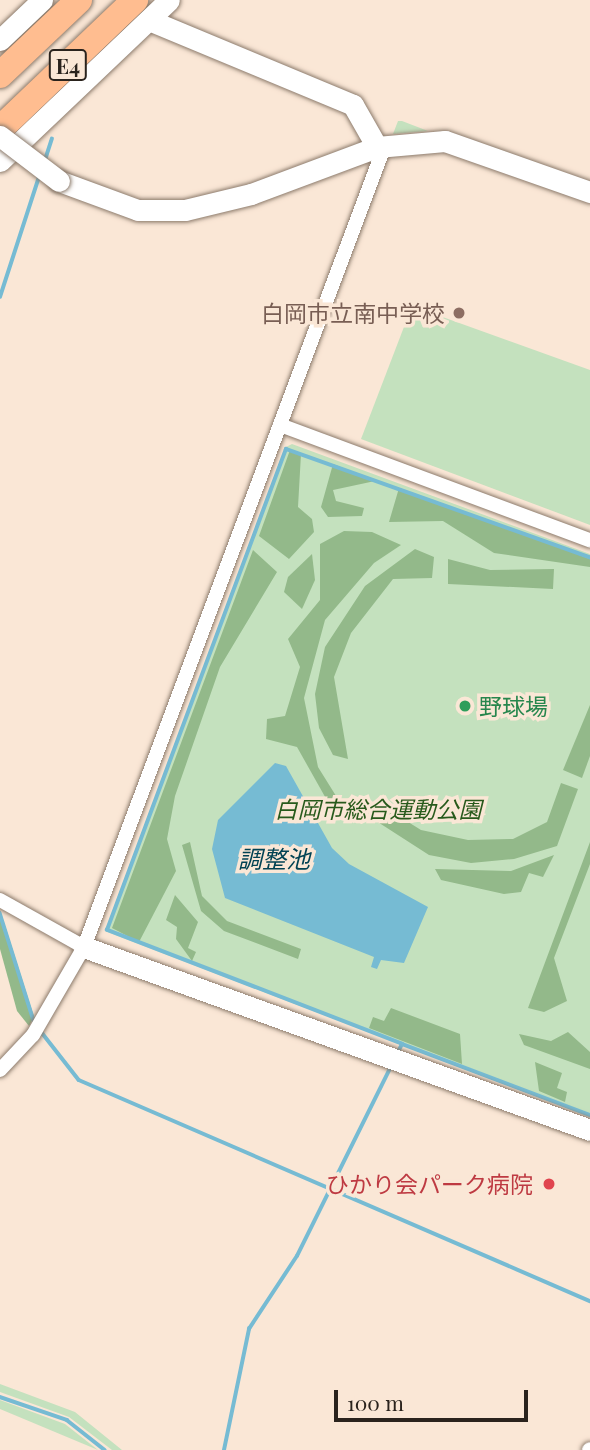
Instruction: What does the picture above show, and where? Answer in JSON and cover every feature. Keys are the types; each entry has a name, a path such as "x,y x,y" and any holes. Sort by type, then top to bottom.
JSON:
{"highway":[{"name":"E4","path":"0,75 79,0"},
{"name":"E4","path":"0,129 142,10"}],"street":[{"path":"0,40 42,0"},
{"path":"0,161 142,10 169,0"},
{"path":"142,10 353,105 381,146"},
{"path":"0,136 60,181 138,210 185,210 251,194 381,146 457,144 590,192"},
{"path":"0,1070 33,1035 85,947 381,146"},
{"path":"280,425 590,540"},
{"path":"0,900 85,947 590,1130"}],"green space":[{"path":"398,121 402,121 428,131 393,134"},
{"path":"412,306 590,370 590,525 361,439"},
{"name":"白岡市総合運動公園","path":"292,444 590,554 590,1117 105,931 286,447"},
{"path":"290,450 301,454 298,507 312,519 314,532 289,559 259,536"},
{"path":"333,464 375,481 333,490 336,501 364,508 362,516 328,517 321,507"},
{"path":"399,488 590,559 590,567 494,553 443,521 389,522"},
{"path":"344,531 372,532 401,545 374,563 325,620 304,698 318,767 351,820 333,811 297,747 266,739 267,719 285,716 300,667 288,639 320,600 320,544"},
{"path":"415,549 434,557 432,578 393,579 351,633 334,677 348,759 333,755 319,728 315,694 325,647 365,586"},
{"path":"253,550 277,572 220,667 175,796 167,839 176,871 139,942 112,928"},
{"path":"312,554 315,580 302,609 284,592 288,577"},
{"path":"448,559 490,570 554,569 553,589 448,584"},
{"path":"590,705 590,756 582,778 563,770"},
{"path":"561,783 578,789 557,846 514,859 471,863 429,855 370,817 376,802 421,830 468,840 513,839 547,822"},
{"path":"190,842 202,896 227,921 301,949 298,959 224,931 201,911 182,845"},
{"path":"590,842 590,864 554,958 567,1001 544,1012 528,1008"},
{"path":"554,855 543,877 529,873 521,892 504,894 441,880 435,869 511,871"},
{"path":"175,895 198,922 188,948 196,952 192,961 176,939 177,927 166,920"},
{"path":"0,910 34,1017 29,1026 17,1011 0,949"},
{"path":"391,1008 460,1034 462,1064 369,1028 373,1017 384,1021"},
{"path":"568,1032 590,1052 590,1069 524,1045 519,1034 551,1041"},
{"path":"535,1062 562,1073 557,1088 567,1092 565,1102 539,1091"},
{"path":"0,1384 75,1412 122,1450 112,1450 69,1417 0,1392"},
{"path":"0,1400 65,1424 98,1450 0,1409"}],"water":[{"name":"調整池","path":"275,763 286,766 332,848 349,864 428,907 404,963 381,960 377,969 371,967 374,957 225,898 212,849 218,820"}],"waterway":[{"path":"45,160 52,139"},
{"path":"0,297 40,174"},
{"path":"397,1054 402,1044 107,930 286,449 590,557"},
{"path":"0,913 35,1024"},
{"path":"40,1030 79,1080 590,1301"},
{"path":"402,1044 590,1115"},
{"path":"224,1450 249,1329 297,1256 391,1067"},
{"path":"0,1397 67,1420 105,1450"}],"place":[{"name":"白岡市立南中学校","path":"459,313"},
{"name":"野球場","path":"465,706"},
{"name":"ひかり会パーク病院","path":"549,1184"}]}
